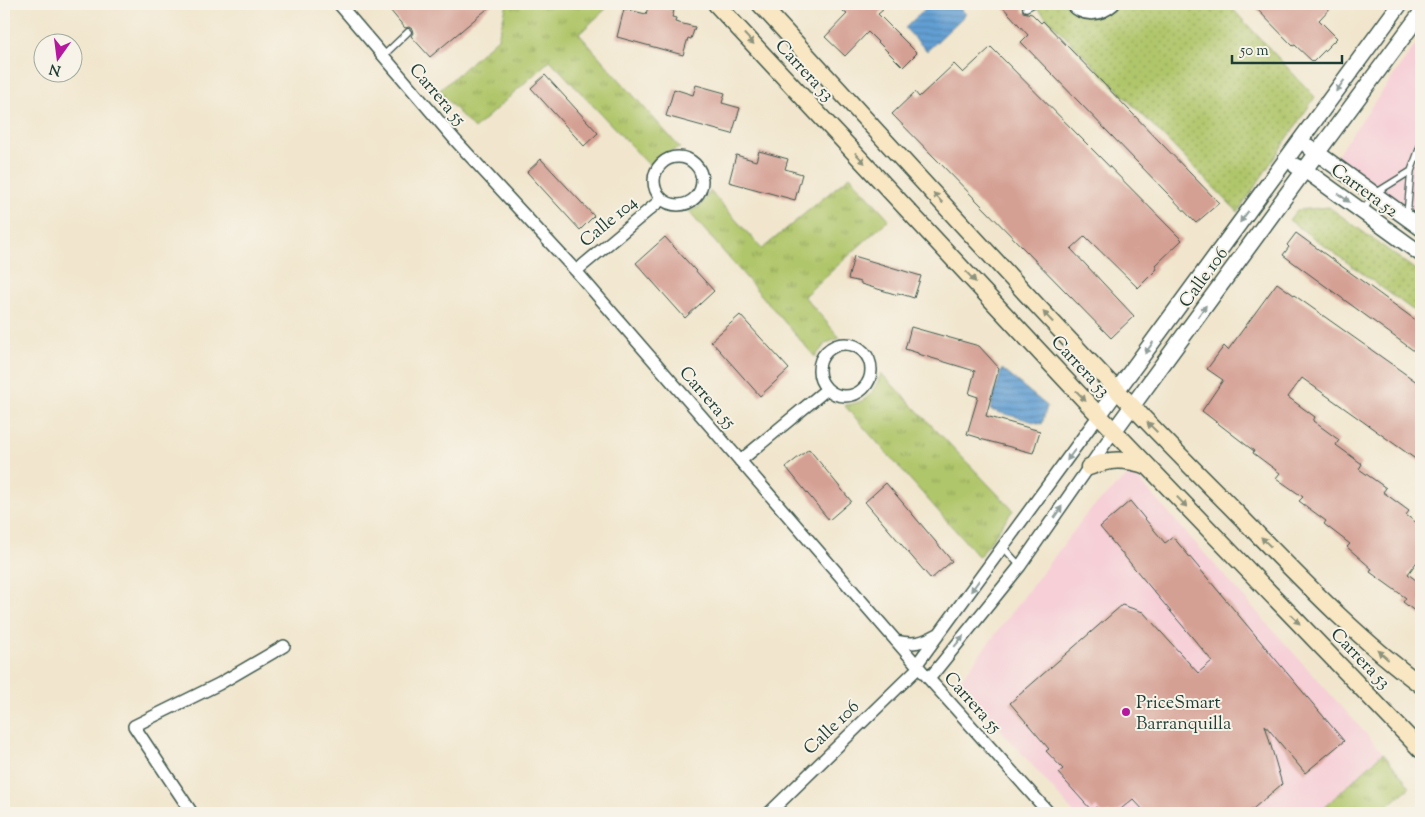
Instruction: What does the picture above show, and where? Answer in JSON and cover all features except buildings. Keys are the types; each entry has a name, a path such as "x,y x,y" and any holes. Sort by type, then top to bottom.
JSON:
{"main road":[{"name":"Carrera 53","path":"716,4 1114,431 1421,750"},
{"name":"Carrera 53","path":"760,4 1117,392 1343,619 1400,670 1421,685"},
{"path":"1088,467 1103,461 1119,459 1149,466"}],"street":[{"name":"Carrera 55","path":"339,4 456,141 576,271 929,679 1049,813"},
{"path":"1071,4 1080,11 1095,14 1114,4"},
{"name":"Calle 106","path":"769,813 918,665 1400,4"},
{"name":"Calle 106","path":"929,679 1020,566 1132,406 1421,13"},
{"name":"Carrera 52","path":"1300,141 1421,228"},
{"path":"677,157 686,158 694,162 700,170 702,179 697,197 689,202 680,204 670,203 662,199 654,182 660,165 668,159 677,157"},
{"name":"Carrera 52","path":"1285,161 1305,170 1421,254"},
{"name":"Calle 104","path":"576,271 662,199"},
{"path":"843,344 862,350 869,358 872,368 869,381 861,391 849,396 836,395 826,389 820,373 823,356 832,348 843,344"},
{"path":"740,461 826,389"},
{"name":"Calle 106","path":"895,640 909,644 924,641 939,634 949,622"},
{"path":"192,813 134,726 219,684 284,646"}],"lane":[{"path":"1026,8 1034,4"},
{"path":"383,56 408,32"},
{"path":"1407,218 1411,172 1421,144"},
{"path":"1362,211 1374,194 1411,172"},
{"path":"1003,547 1020,566"}],"shaded area":[{"path":"1421,37 1421,218 1336,156"},
{"path":"1130,473 1141,482 1383,753 1318,813 1074,813 959,682 1088,512"}],"green space":[{"path":"507,4 611,4 579,34 680,148 664,155 652,168 550,60 474,129 439,91 498,38"},
{"path":"1033,4 1228,4 1315,97 1238,212"},
{"path":"850,176 889,219 804,296 840,338 826,343 815,357 689,212 701,205 710,191 762,249"},
{"path":"1329,207 1421,274 1421,316 1289,220 1297,210"},
{"path":"881,373 1013,510 979,557 844,405 864,400 872,392"},
{"path":"1383,753 1410,787 1380,813 1318,813"}],"water":[{"path":"930,4 956,4 966,14 927,51 905,28"},
{"path":"1002,369 1047,406 1042,424 990,410"}],"place":[{"name":"PriceSmart Barranquilla","path":"1126,712"}]}
